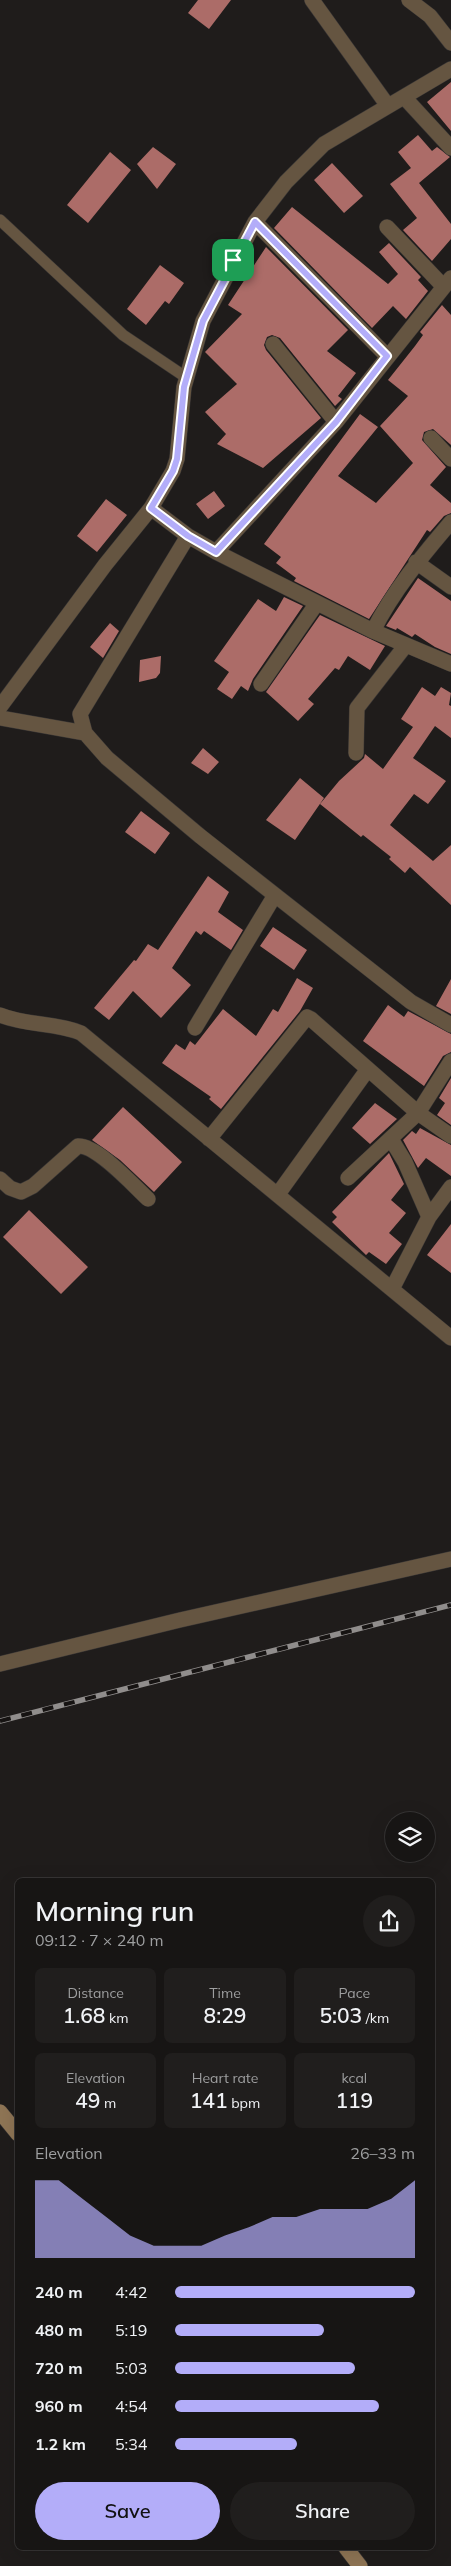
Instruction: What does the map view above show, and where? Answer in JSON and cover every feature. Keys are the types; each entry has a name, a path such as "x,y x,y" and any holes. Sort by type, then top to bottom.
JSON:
{"street":[{"path":"312,0 388,106"},
{"path":"409,0 430,16 451,43"},
{"path":"0,707 105,565 151,508 173,471 177,459 187,378 203,321 255,222 286,182 324,144 451,69"},
{"path":"404,96 451,148"},
{"path":"255,222 387,356"},
{"path":"216,552 336,422 447,282 387,227"},
{"path":"273,344 336,422"},
{"path":"431,438 451,459"},
{"path":"151,508 188,536 216,552 373,631 451,664"},
{"path":"373,631 416,562 451,522"},
{"path":"188,536 80,714 85,733 106,758 275,895 412,1002 451,1024"},
{"path":"416,562 451,586"},
{"path":"261,684 317,603"},
{"path":"356,753 356,708 406,645"},
{"path":"0,718 85,733"},
{"path":"195,1028 275,895"},
{"path":"0,1014 13,1020 65,1026 81,1033 451,1338"},
{"path":"209,1139 307,1017 311,1018 418,1113 451,1136"},
{"path":"348,1178 418,1113 451,1061"},
{"path":"278,1194 368,1068"},
{"path":"391,1139 405,1162 429,1217"},
{"path":"0,1179 10,1188 21,1192 33,1186 78,1146 85,1145 96,1152 148,1199"},
{"path":"392,1289 429,1217 451,1187"},
{"path":"0,1664 180,1620 451,1559"},
{"path":"0,2112 15,2130"},
{"path":"348,2550 360,2566"}],"lane":[{"path":"0,220 123,335 187,378"}],"building":[{"path":"198,0 231,0 209,29 188,13"},
{"path":"451,82 451,131 427,102"},
{"path":"418,135 432,151 437,147 450,157 419,183 451,224 451,239 432,261 403,230 417,218 390,184 411,168 398,152"},
{"path":"153,147 176,164 157,189 137,164"},
{"path":"110,152 131,170 88,223 67,205"},
{"path":"332,163 363,196 344,213 314,180"},
{"path":"292,207 388,284 398,274 379,252 389,243 421,277 418,280 428,291 406,319 393,306 372,328 274,228"},
{"path":"266,247 348,330 327,351 356,373 338,396 342,399 335,406 280,338 272,335 267,337 264,345 266,350 321,418 263,468 217,444 226,434 205,412 237,384 205,352 242,314 228,305"},
{"path":"160,265 184,283 169,304 165,301 146,325 127,309"},
{"path":"442,305 451,315 451,445 433,429 424,432 422,440 446,467 430,485 451,503 451,513 444,516 430,532 427,530 369,619 294,581 296,578 276,563 281,557 264,544 360,414 378,427 338,476 376,503 413,463 380,426 408,396 388,380 423,335 420,332"},
{"path":"214,491 225,506 208,519 196,504"},
{"path":"106,499 127,515 97,552 77,536"},
{"path":"418,578 451,601 451,654 435,647 415,634 412,637 397,628 396,630 386,626"},
{"path":"284,597 303,606 253,679 248,691 241,686 232,699 217,689 229,672 214,661 258,599 276,611"},
{"path":"320,615 385,646 370,670 348,656 339,670 335,668 308,699 314,704 298,721 266,692"},
{"path":"110,623 119,631 103,658 90,647"},
{"path":"161,656 160,673 156,678 139,682 140,660"},
{"path":"422,687 435,696 441,687 451,693 449,705 451,706 451,738 435,726 413,758 446,781 428,804 414,794 390,825 433,861 451,845 451,905 410,867 405,873 389,859 391,857 363,835 361,837 320,804 339,781 364,758 365,754 383,769 413,727 401,719"},
{"path":"203,748 219,762 208,774 191,763"},
{"path":"300,778 324,798 295,840 266,820"},
{"path":"141,811 170,833 155,854 125,832"},
{"path":"208,876 229,892 218,912 243,930 231,950 204,931 201,935 196,931 172,968 191,985 161,1018 133,991 109,1020 94,1008 134,960 136,961 148,944 158,950"},
{"path":"273,927 307,950 294,970 260,946"},
{"path":"297,978 313,988 300,1011 221,1109 209,1099 211,1097 162,1063 176,1044 185,1050 190,1041 195,1045 223,1009 256,1036 273,1009 278,1012"},
{"path":"451,979 451,1014 436,1006"},
{"path":"388,1005 404,1017 408,1011 451,1034 451,1052 443,1056 424,1086 363,1041"},
{"path":"451,1078 451,1125 437,1115 445,1103 439,1098"},
{"path":"375,1103 397,1119 370,1144 352,1128"},
{"path":"123,1107 182,1162 154,1192 120,1160 92,1140"},
{"path":"420,1128 451,1145 451,1176 426,1158 418,1168 403,1140 412,1131 416,1134"},
{"path":"389,1153 404,1184 391,1200 406,1213 389,1233 402,1244 386,1264 369,1252 366,1255 332,1222 337,1217 332,1212"},
{"path":"29,1210 88,1267 61,1294 3,1237"},
{"path":"451,1224 451,1273 427,1255"}],"railway":[{"path":"0,1721 451,1605"}],"route":[{"path":"255,222 387,356 336,422 216,552 188,536 151,508 173,471 177,459 184,387 203,321 233,260 255,222"}]}
